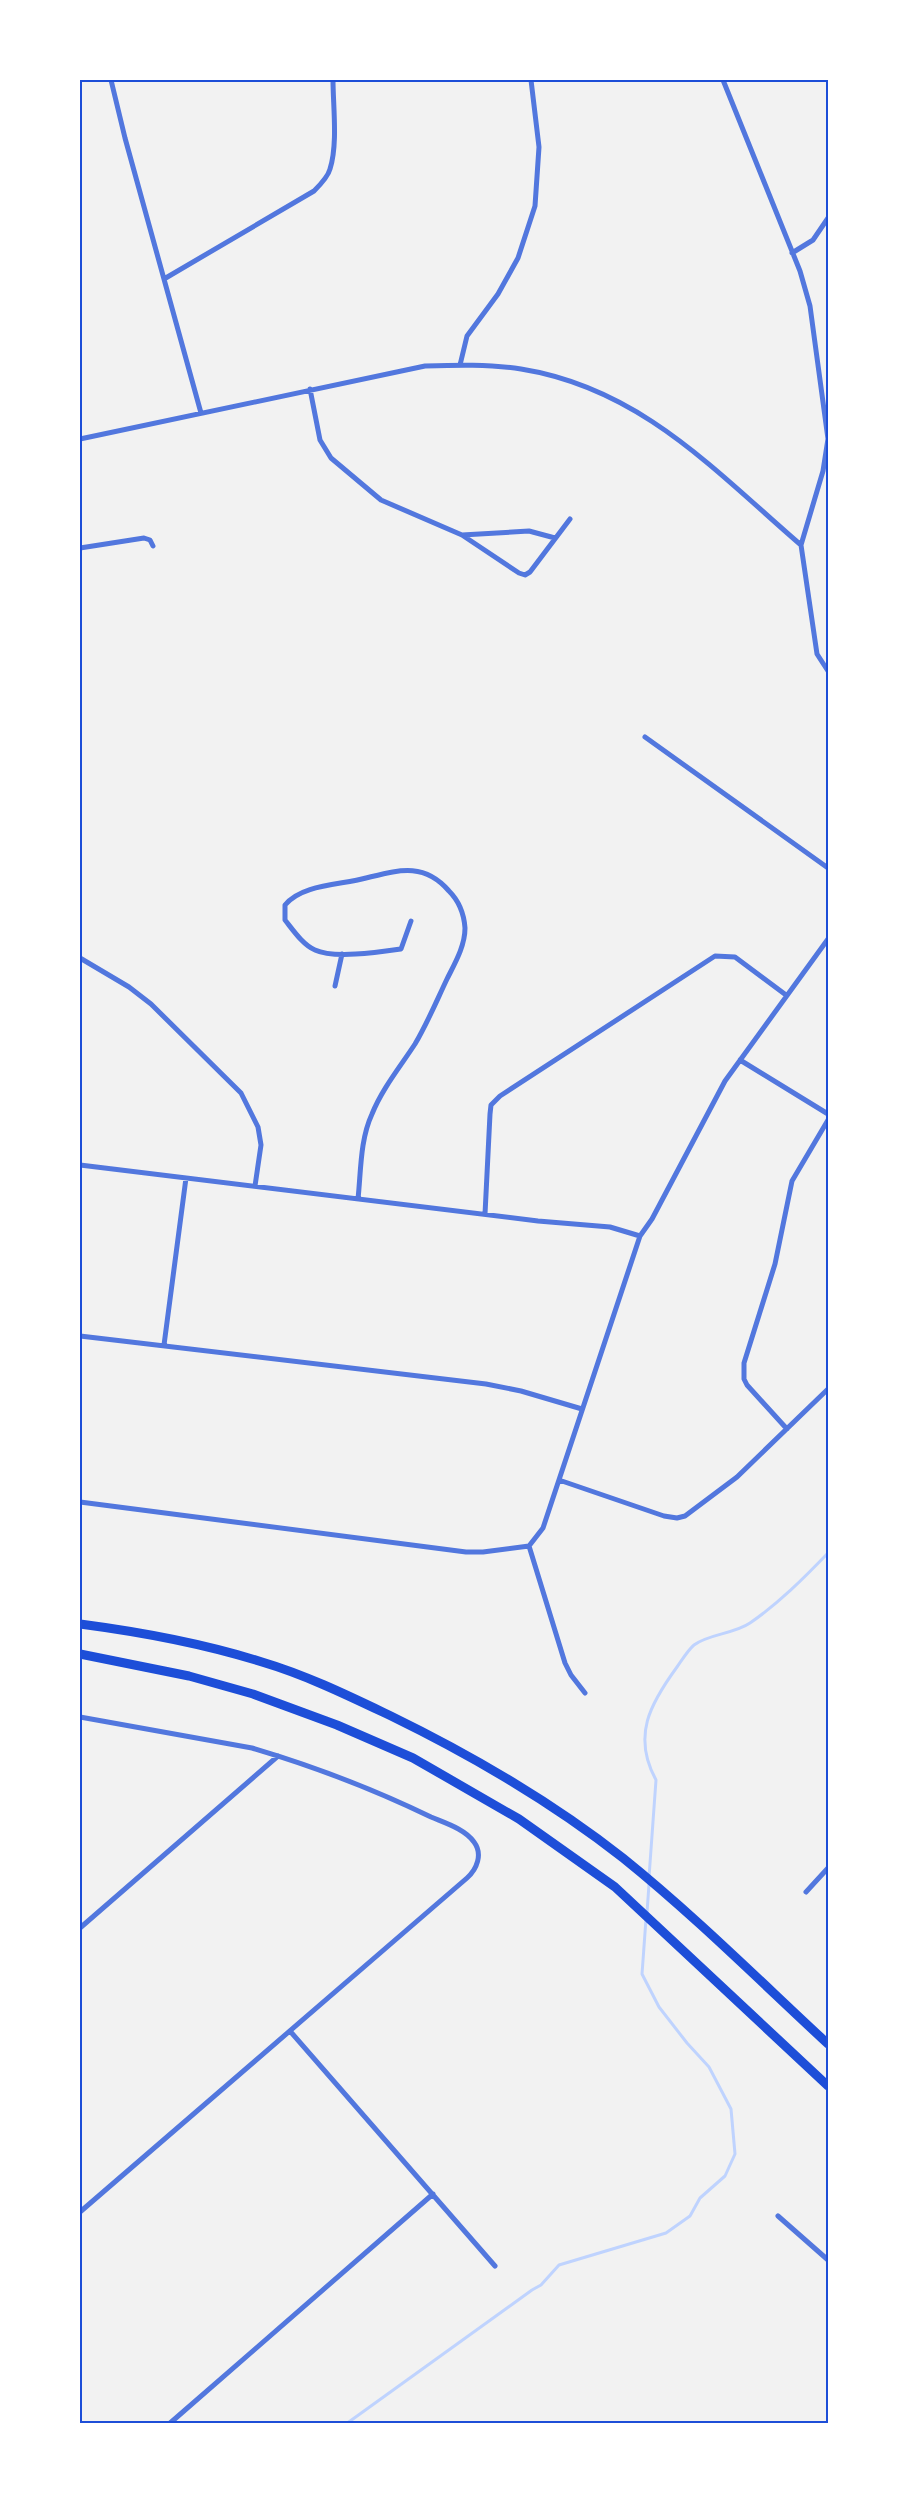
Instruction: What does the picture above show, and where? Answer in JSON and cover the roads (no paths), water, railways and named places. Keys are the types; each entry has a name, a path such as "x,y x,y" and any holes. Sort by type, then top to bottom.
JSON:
{"highway":[{"path":"80,1619 263,1662 316,1681 447,1744 517,1785 621,1857 664,1893 828,2044"},
{"path":"80,1624 132,1631"},
{"path":"80,1654 189,1676 253,1694 386,1745 519,1819 615,1887 828,2086"}],"street":[{"path":"111,80 201,413"},
{"path":"164,279 314,191 321,184 330,171 333,158 333,80"},
{"path":"460,365 467,336 498,294 518,258 535,206 539,147 531,80"},
{"path":"723,80 807,290 810,306 828,439 824,471 801,545 817,654 828,671"},
{"path":"792,253 813,240 828,218"},
{"path":"80,439 425,366 460,365 519,369 553,375 602,392 653,420 693,451 801,545"},
{"path":"310,389 320,440 332,459 381,500 462,535 525,575 530,572 570,519"},
{"path":"462,535 529,531 555,537"},
{"path":"80,548 144,538 150,540 153,546"},
{"path":"645,737 828,868"},
{"path":"358,1199 365,1135 371,1114 383,1091 416,1042 461,952 465,929 462,912 455,897 430,874 395,870 310,890 293,897 286,903 285,920 308,946 320,952 342,954 401,949 411,921"},
{"path":"80,1502 466,1551 483,1552 529,1546 543,1528 640,1236 652,1219 725,1081 828,939"},
{"path":"335,986 342,954"},
{"path":"485,1214 491,1105 500,1096 715,956 735,957 786,995"},
{"path":"80,958 129,987 151,1004 241,1093 258,1127 260,1136 261,1145 255,1186"},
{"path":"740,1060 828,1114"},
{"path":"787,1429 747,1385 744,1379 744,1363 775,1264 792,1181 828,1120"},
{"path":"80,1165 610,1227 640,1236"},
{"path":"164,1345 186,1178"},
{"path":"80,1336 486,1384 521,1391 582,1409"},
{"path":"559,1480 664,1516 680,1518 695,1510 732,1482 828,1389"},
{"path":"529,1546 565,1663 571,1676 585,1693"},
{"path":"80,1717 252,1748 278,1756 393,1799 467,1834 474,1841 478,1851 475,1870 80,2212"},
{"path":"80,1928 278,1756"},
{"path":"806,1892 828,1869"},
{"path":"290,2031 495,2266"},
{"path":"169,2424 433,2194"},
{"path":"778,2216 828,2260"}],"waterway":[{"path":"649,1877 656,1780 645,1749 645,1735 647,1721 659,1694 694,1645 706,1638 736,1630 750,1623 781,1599 828,1553"},
{"path":"647,1913 649,1884"},
{"path":"346,2424 541,2285 559,2265 666,2233 690,2216 700,2198 725,2176 735,2154 731,2109 709,2067 659,2007 642,1974 646,1919"}]}
